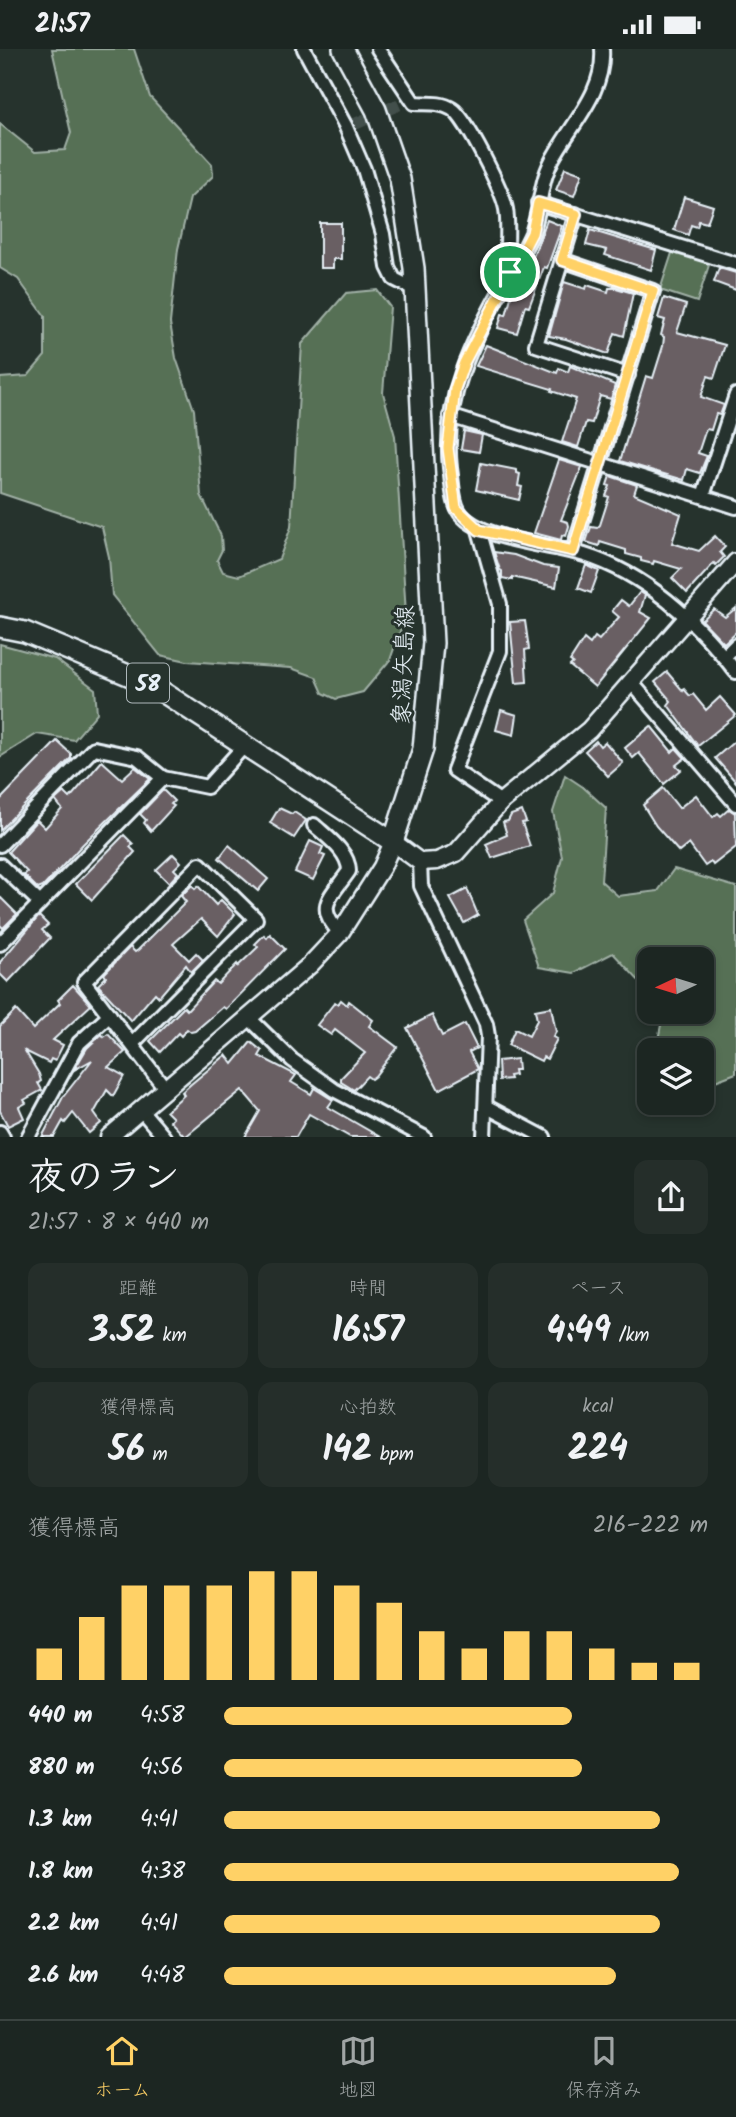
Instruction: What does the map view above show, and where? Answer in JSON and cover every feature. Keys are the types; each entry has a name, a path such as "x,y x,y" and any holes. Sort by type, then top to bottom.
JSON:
{"main road":[{"name":"象潟矢島線","path":"343,49 376,110 400,179 415,290 433,643 423,749 393,842"},
{"name":"58","path":"0,627 25,632 60,645 152,685 393,842"}],"street":[{"path":"304,49 351,126 383,234 388,267 394,279 415,290"},
{"path":"378,49 414,103 439,104 454,110 463,120 498,183 506,210 506,264 510,272"},
{"path":"501,802 454,770 500,651 500,604 479,530 456,508 448,448 450,416 464,363 532,233 542,178 556,152 584,112 598,81 602,49"},
{"path":"538,203 736,264"},
{"path":"576,214 536,345 628,375"},
{"path":"562,260 653,291 573,551"},
{"path":"703,496 734,410 736,395"},
{"path":"450,416 736,507"},
{"path":"479,530 573,551 626,571 686,617 736,672"},
{"path":"109,1137 310,965 340,933 382,867 393,842 420,862 437,861 456,853 466,838 501,802 589,730 736,562"},
{"path":"724,657 736,645"},
{"path":"632,683 736,804"},
{"path":"0,845 94,748 137,757 163,778 207,787 245,745"},
{"path":"0,944 163,778"},
{"path":"314,825 345,855 349,866 349,871 325,911 327,919 340,933"},
{"path":"420,862 421,886 486,1024 484,1137"},
{"path":"132,1044 256,919 200,864 84,982 164,1088"},
{"path":"0,865 40,903"},
{"path":"28,1137 79,1043 110,1015"},
{"path":"248,1018 292,1060 334,1090 424,1137"},
{"path":"486,1107 544,1137"},
{"path":"141,1110 164,1137"},
{"path":"0,1132 3,1137"}],"green space":[{"path":"52,49 134,49 150,97 212,164 213,176 190,198 178,249 170,323 176,358 194,410 201,495 221,536 222,550 217,560 223,572 239,576 279,559 291,527 302,344 346,293 377,290 390,307 383,393 395,436 406,614 390,660 363,692 336,699 323,693 316,677 291,668 187,661 160,655 112,595 109,557 102,527 0,493 0,378 28,376 45,356 45,316 18,279 0,268 0,124 35,152 65,150 71,133"},
{"path":"673,250 710,262 697,302 660,290"},
{"path":"0,644 55,659 95,689 97,713 74,740 37,734 0,757"},
{"path":"565,775 606,808 601,881 618,896 658,891 674,869 736,887 736,1073 714,1081 714,1038 658,1038 661,1024 714,1024 714,947 637,947 637,979 613,953 574,973 539,967 523,920 553,893 562,857 553,812"}],"building":[{"path":"565,168 582,174 574,196 556,190"},
{"path":"684,197 713,206 707,223 699,221 697,227 691,225 688,235 674,230"},
{"path":"547,220 562,226 547,268 544,267 529,307 525,306 517,333 498,328 502,314 506,315 513,290 520,291"},
{"path":"320,223 341,223 341,259 333,259 333,268 320,268"},
{"path":"590,230 656,250 651,270 605,255 607,250 586,245"},
{"path":"719,268 736,273 736,290 714,282"},
{"path":"564,282 586,289 587,285 608,292 609,288 616,288 633,293 624,336 615,333 608,354 549,336"},
{"path":"664,298 686,305 677,332 725,345 714,378 708,376 701,397 724,405 720,415 716,414 711,430 706,429 698,453 707,456 700,473 687,469 684,480 620,461 646,376 653,378 663,346 664,337 661,335 665,320 658,318"},
{"path":"486,345 557,373 559,368 568,372 570,366 615,385 611,399 600,396 592,423 586,422 578,447 562,442 576,399 476,366"},
{"path":"464,431 482,435 479,452 461,449"},
{"path":"559,460 582,467 561,520 568,522 569,526 566,536 562,535 561,540 534,533"},
{"path":"481,463 517,470 520,474 518,486 522,487 519,500 476,490"},
{"path":"610,476 637,485 634,494 681,514 672,543 699,551 715,536 725,547 720,552 724,557 716,565 714,563 687,593 672,578 681,569 654,561 653,564 641,561 641,558 626,554 626,550 600,542 599,546 586,542 591,527 597,528 600,525 609,497 606,496"},
{"path":"494,552 559,568 556,587 512,577 512,580 502,578"},
{"path":"586,565 599,571 591,593 578,588"},
{"path":"640,592 645,595 640,612 651,618 595,687 570,666 573,663 570,661 584,639 590,644 595,637 599,640 619,617 612,611 621,600 629,606"},
{"path":"736,608 736,632 724,643 702,620 714,609 725,617"},
{"path":"525,621 529,649 525,650 527,682 516,683 510,622"},
{"path":"667,672 683,691 684,689 690,696 693,694 706,710 720,697 736,715 698,746 668,705 671,701 655,682"},
{"path":"501,710 517,715 514,735 496,730"},
{"path":"651,726 672,752 676,748 685,758 676,765 681,770 664,784 639,753 633,758 625,748"},
{"path":"736,740 736,782 715,758"},
{"path":"57,741 71,754 71,758 0,830 0,800"},
{"path":"596,741 600,746 605,742 623,763 608,776 585,751"},
{"path":"102,761 122,779 135,767 150,779 38,889 24,875 27,872 8,852 37,820 45,828 62,809 55,800 64,792 70,798"},
{"path":"663,788 679,808 696,795 713,817 718,813 721,816 729,809 735,813 736,847 713,865 711,862 705,866 689,844 679,852 656,826 643,805"},
{"path":"163,790 174,801 171,804 174,806 151,831 140,814"},
{"path":"279,808 292,814 294,812 306,820 294,838 270,823"},
{"path":"522,811 526,822 522,823 530,846 492,858 486,844 507,835 503,822"},
{"path":"124,835 133,844 130,847 135,852 92,900 76,884"},
{"path":"310,841 323,847 320,854 325,856 313,880 295,872"},
{"path":"229,845 268,879 258,891 219,858"},
{"path":"173,854 181,862 174,869 178,873 169,883 156,870"},
{"path":"192,885 195,889 198,886 216,905 221,900 235,914 218,936 201,919 173,944 189,960 196,953 203,960 191,972 186,965 159,997 155,993 131,1021 98,985 106,977 104,974 130,947 135,952 138,950 186,902 181,896"},
{"path":"467,889 478,915 464,923 450,898"},
{"path":"0,897 17,914 3,928 0,925"},
{"path":"39,916 48,925 42,930 50,938 8,982 0,974 0,962"},
{"path":"270,934 285,949 226,1009 223,1007 195,1031 187,1029 181,1036 178,1033 160,1052 150,1041 184,1007 187,1010 214,981 218,984 237,964 238,966 258,947 255,944 264,935 267,938"},
{"path":"73,985 91,1005 53,1040 63,1045 55,1061 51,1059 49,1063 25,1051 39,1074 41,1081 38,1083 42,1090 24,1100 26,1103 19,1107 24,1118 8,1126 0,1111 0,1026 16,1010 33,1029 60,1003 58,1000"},
{"path":"341,1000 347,1005 349,1001 373,1020 369,1026 397,1047 375,1076 371,1079 367,1076 354,1090 341,1082 341,1078 365,1053 335,1030 331,1035 317,1025 335,1002 338,1004"},
{"path":"551,1007 556,1032 553,1037 557,1039 547,1059 543,1057 541,1061 508,1045 515,1029 529,1036 537,1020 535,1010"},
{"path":"432,1015 442,1036 465,1024 477,1048 469,1052 478,1069 439,1090 407,1028"},
{"path":"102,1034 104,1037 108,1034 125,1052 108,1067 124,1076 113,1096 107,1090 94,1113 101,1123 89,1133 73,1113 65,1123 63,1121 54,1137 42,1137 63,1097 92,1060 74,1070 87,1048"},
{"path":"251,1042 262,1051 259,1056 296,1075 291,1082 311,1094 314,1088 333,1100 328,1107 380,1137 350,1137 309,1114 296,1137 245,1137 260,1111 242,1090 185,1137 170,1121 173,1118 166,1111 184,1095 182,1092 226,1055 233,1064"},
{"path":"517,1059 518,1070 514,1070 515,1075 509,1076 510,1079 499,1080 498,1061"}],"tunnel":[{"path":"355,124 411,99"}],"route":[{"path":"538,203 576,214 562,260 653,291 573,551 479,530 456,508 448,448 455,389 479,331 510,272 532,233 538,203"}]}
